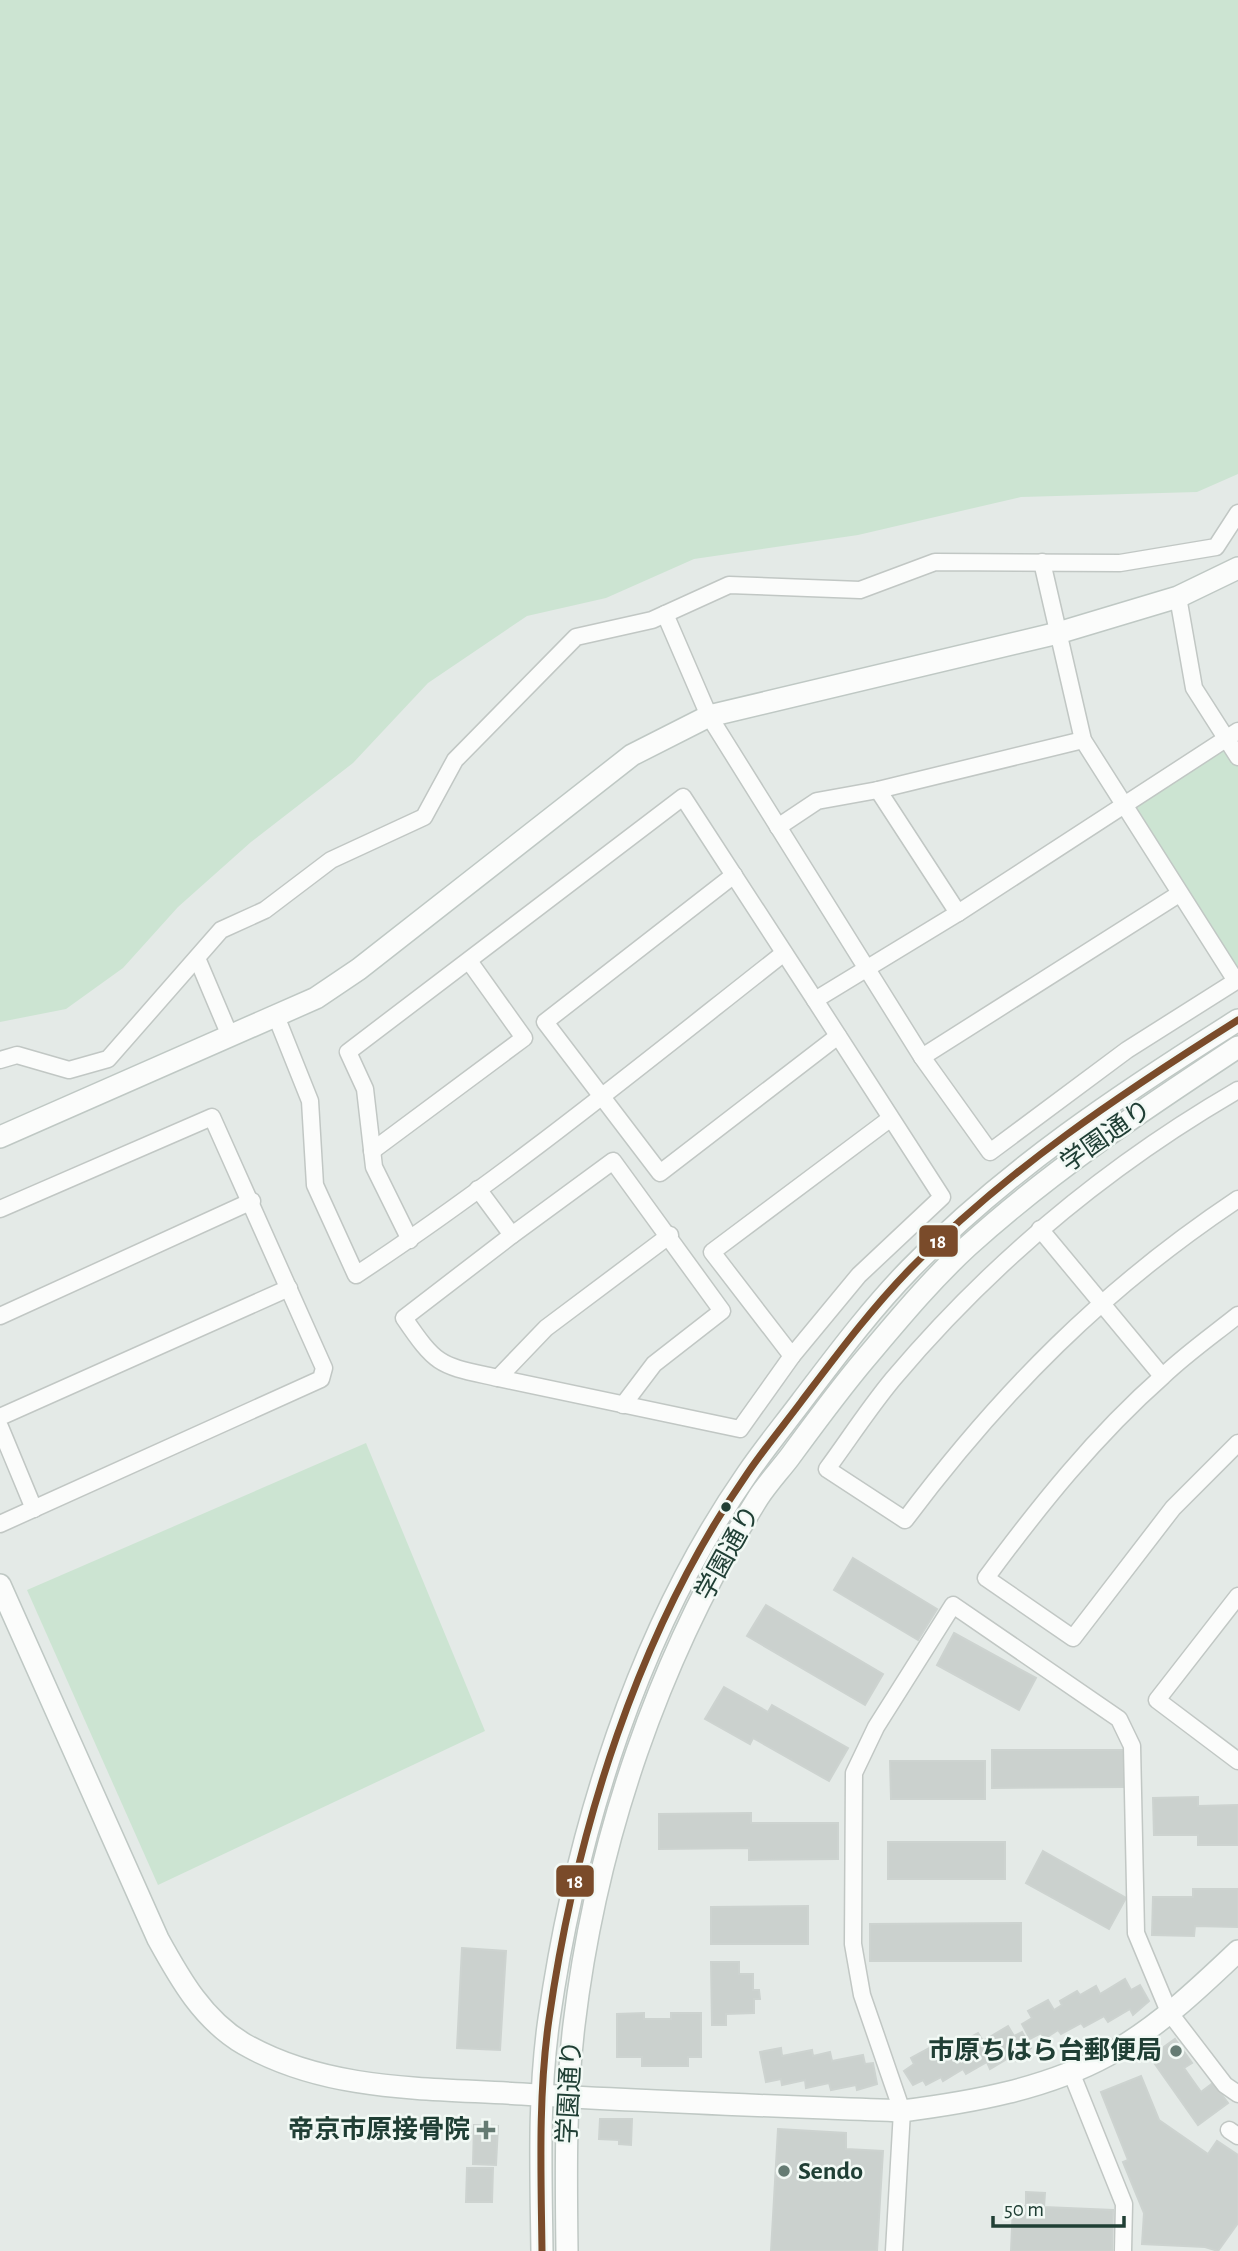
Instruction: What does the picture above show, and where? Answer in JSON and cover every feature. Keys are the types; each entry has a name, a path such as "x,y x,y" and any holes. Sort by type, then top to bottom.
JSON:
{"street":[{"path":"0,1060 18,1055 69,1070 108,1059 220,930 265,910 331,860 424,817 455,760 576,637 665,614 729,585 860,590 935,562 1120,562 1216,547 1238,513"},
{"path":"665,614 709,716 922,1057 990,1152 1127,1050 1236,982 1083,740 1041,562"},
{"path":"0,1137 316,998 359,969 632,755 709,716 1058,633 1178,597 1238,568"},
{"path":"1178,597 1194,688 1231,735 1238,757"},
{"path":"815,1000 958,913 1231,735"},
{"path":"778,827 817,801 878,790 1083,740"},
{"path":"878,790 958,913"},
{"path":"410,1240 374,1167 365,1088 348,1052 683,797 942,1197 859,1275 792,1356 740,1429 623,1405 447,1367 429,1354 404,1318 613,1161 670,1235 722,1311 654,1364 623,1405"},
{"path":"734,875 545,1022 660,1173 838,1036"},
{"path":"922,1057 1179,894"},
{"path":"276,1016 310,1101 315,1185 356,1275 410,1240 603,1096 784,953"},
{"path":"197,958 230,1037"},
{"path":"372,1150 524,1038 469,961"},
{"name":"学園通り","path":"542,2251 542,2095 549,2022 568,1910 609,1759 636,1686 677,1597 746,1476 855,1329 929,1251 1046,1150 1113,1099 1238,1020"},
{"name":"学園通り","path":"567,2251 568,2097 574,2025 592,1912 616,1816 661,1689 699,1605 760,1496 841,1387 919,1294 967,1247 1071,1160 1238,1047"},
{"path":"1238,1090 1143,1149 1040,1229 930,1337 891,1381 827,1469 905,1520 944,1467 998,1405 1100,1301 1238,1199"},
{"path":"0,1209 212,1117 252,1201 324,1368 321,1379 0,1524"},
{"path":"792,1356 712,1252 891,1118"},
{"path":"478,1189 512,1235"},
{"path":"0,1316 252,1201"},
{"path":"1040,1229 1162,1376"},
{"path":"498,1378 546,1328 670,1235"},
{"path":"0,1417 289,1288"},
{"path":"1238,1315 1162,1376 1096,1443 1035,1512 986,1578 1073,1639 1173,1507 1238,1443"},
{"path":"0,1427 34,1509"},
{"path":"0,1585 153,1928 189,1995 241,2042 274,2060 307,2071 345,2081 425,2090 902,2111 948,2105 1011,2091 1071,2072 1108,2055 1169,2012 1238,1951"},
{"path":"1238,1596 1157,1700 1238,1761"},
{"path":"894,2251 902,2111 893,2076 862,1995 853,1944 854,1773 876,1727 953,1605 1119,1719 1132,1746 1136,1933 1145,1961 1169,2012 1225,2085 1238,2094"},
{"path":"1071,2072 1124,2204 1127,2251"}],"green space":[{"path":"0,0 1238,0 1238,474 1197,492 1021,497 858,535 694,559 606,598 527,616 428,683 353,763 251,842 178,907 123,968 66,1009 0,1022"},
{"path":"1225,746 1238,763 1238,976 1129,807"},
{"path":"366,1443 485,1731 158,1885 27,1590"}],"building":[{"path":"853,1558 937,1609 918,1640 834,1590"},
{"path":"766,1605 883,1674 865,1705 747,1636"},
{"path":"954,1633 1036,1678 1019,1710 937,1665"},
{"path":"724,1687 768,1712 772,1705 848,1748 829,1781 753,1738 750,1744 705,1719"},
{"path":"992,1750 1124,1750 1124,1787 992,1788"},
{"path":"890,1761 985,1761 985,1799 891,1799"},
{"path":"1198,1797 1198,1806 1238,1805 1238,1845 1198,1845 1198,1835 1154,1835 1153,1798"},
{"path":"751,1813 751,1823 838,1823 838,1859 749,1860 749,1848 659,1849 659,1814"},
{"path":"888,1842 1005,1842 1005,1879 888,1879"},
{"path":"1043,1851 1126,1898 1109,1929 1026,1883"},
{"path":"1193,1889 1238,1889 1238,1927 1195,1926 1194,1936 1152,1935 1153,1897 1193,1897"},
{"path":"808,1906 808,1944 711,1944 711,1907"},
{"path":"1021,1923 1021,1961 870,1961 870,1924"},
{"path":"462,1948 506,1951 500,2050 457,2048"},
{"path":"711,1962 739,1962 739,1974 753,1974 753,1990 759,1990 760,1999 754,1999 754,2013 726,2014 726,2025 712,2025"},
{"path":"1125,1979 1131,1990 1140,1985 1149,2001 1133,2015 1130,2009 1108,2022 1104,2016 1084,2027 1081,2023 1061,2034 1058,2030 1044,2039 1041,2033 1030,2039 1022,2024 1032,2018 1028,2011 1048,2000 1054,2010 1062,2005 1060,2001 1077,1991 1080,1995 1096,1986 1100,1994"},
{"path":"644,2013 644,2019 671,2019 671,2013 701,2013 701,2057 688,2057 688,2066 642,2066 642,2057 617,2057 617,2014"},
{"path":"1008,2026 1014,2036 1022,2032 1031,2048 1016,2061 1012,2056 990,2069 987,2062 966,2074 963,2069 943,2081 941,2077 926,2085 923,2080 913,2085 904,2071 914,2064 911,2058 931,2047 936,2056 944,2052 942,2048 959,2038 962,2042 978,2033 983,2041"},
{"path":"1175,2039 1192,2063 1184,2068 1201,2092 1213,2083 1228,2103 1198,2125 1150,2057"},
{"path":"781,2048 782,2056 812,2050 813,2056 830,2052 832,2061 863,2055 865,2064 873,2063 877,2084 857,2090 856,2085 831,2090 829,2083 806,2088 805,2080 782,2085 781,2079 766,2082 760,2052"},
{"path":"1141,2076 1159,2120 1208,2154 1217,2141 1238,2155 1238,2223 1218,2251 1205,2247 1142,2244 1144,2213 1123,2162 1128,2160 1101,2092"},
{"path":"600,2119 632,2119 631,2145 619,2144 619,2140 599,2139"},
{"path":"474,2125 498,2126 496,2165 473,2164"},
{"path":"778,2129 846,2133 846,2149 883,2151 877,2251 771,2251"},
{"path":"467,2168 493,2168 492,2202 466,2202"},
{"path":"1026,2192 1045,2193 1044,2207 1113,2210 1112,2251 1011,2251 1013,2206 1026,2206"}],"transit line":[{"name":"18","path":"542,2251 543,2077 549,2019 576,1877 617,1735 674,1599 708,1535 753,1465 854,1334 895,1285 947,1233 1025,1166 1066,1135 1238,1020"}],"place":[{"name":"市原ちはら台郵便局","path":"1176,2051"},
{"name":"帝京市原接骨院","path":"486,2130"},
{"name":"Sendo","path":"784,2171"}]}
